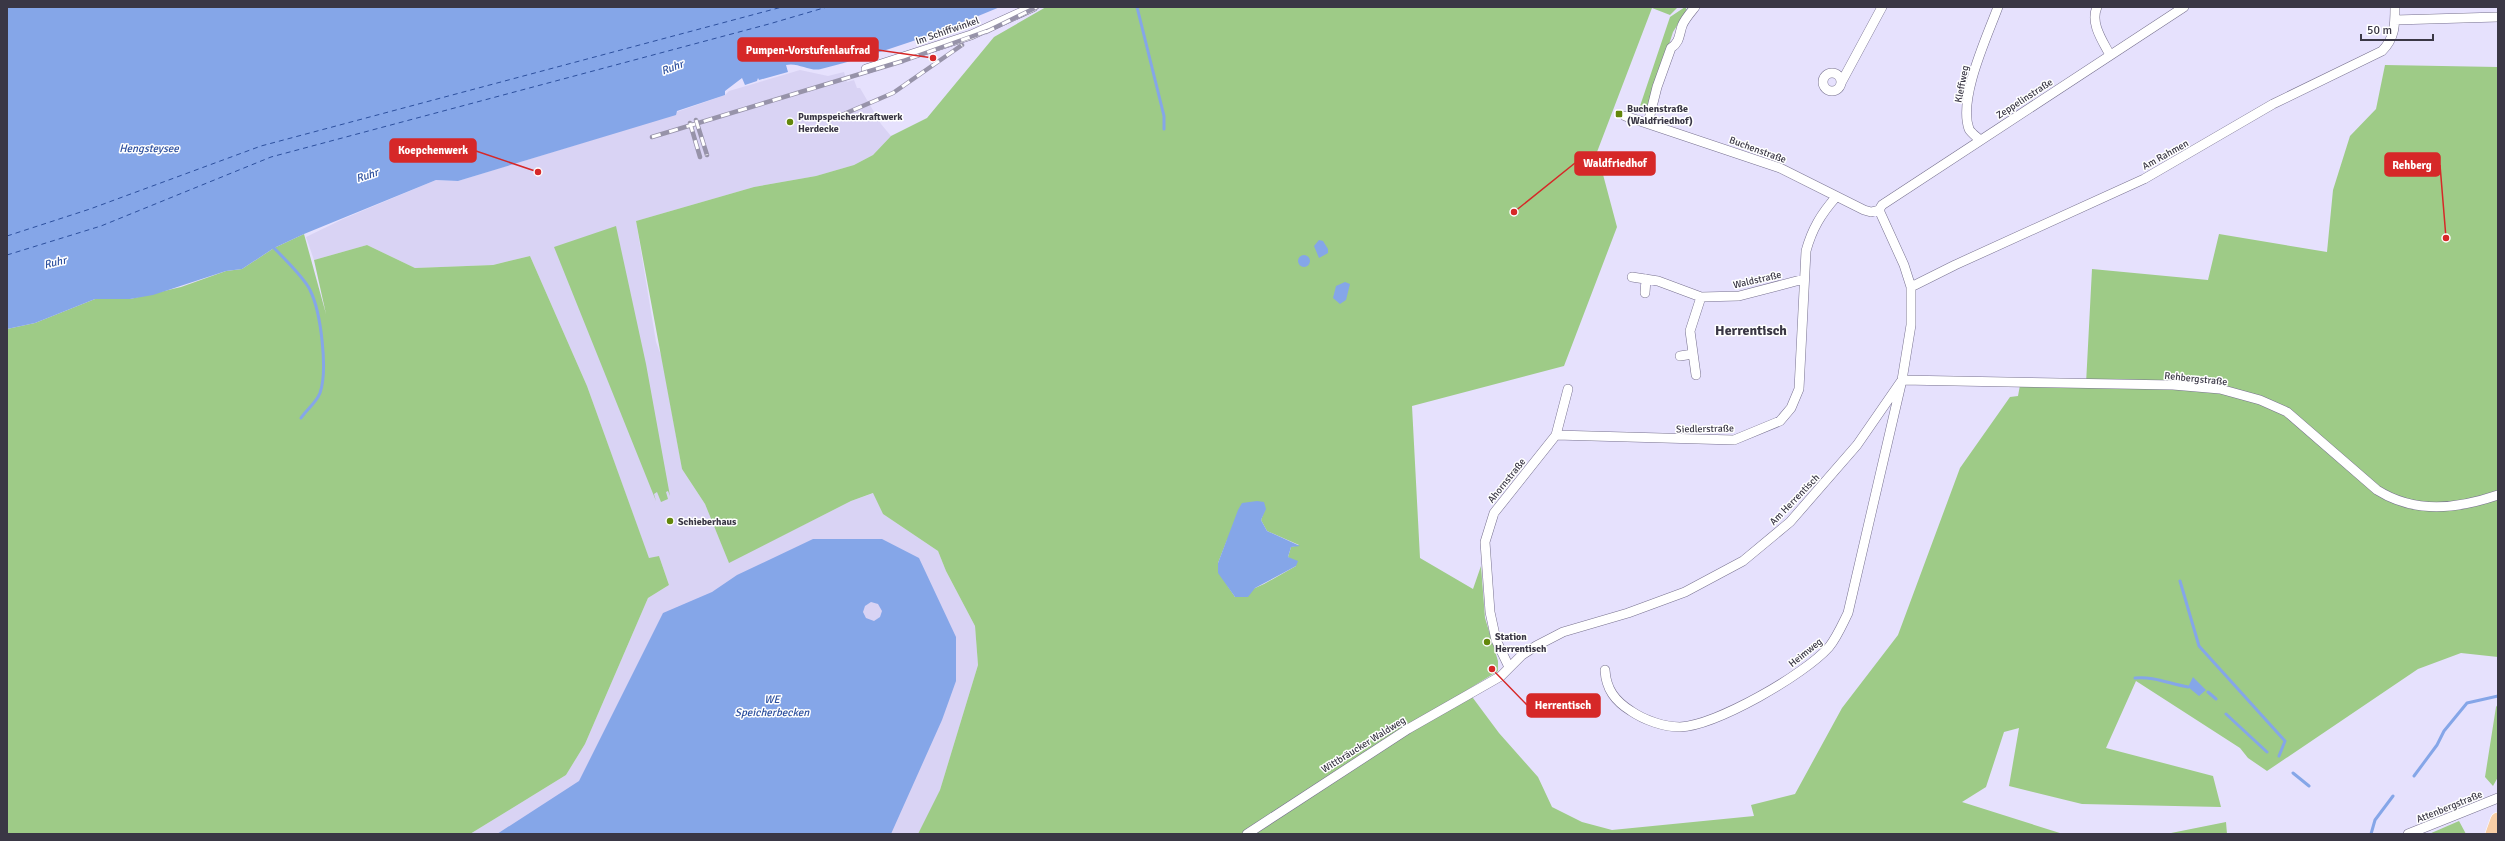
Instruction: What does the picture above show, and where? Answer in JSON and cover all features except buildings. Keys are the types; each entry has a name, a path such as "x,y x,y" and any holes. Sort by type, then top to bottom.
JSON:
{"main road":[{"path":"2493,834 2498,820"}],"street":[{"name":"Im Schiffwinkel","path":"866,69 971,35 1033,7"},
{"path":"1648,123 1657,87 1671,48 1676,44 1682,33 1682,26 1695,7"},
{"path":"1841,83 1882,7"},
{"name":"Kleffweg","path":"1980,140 1969,131 1966,116 1973,73 1998,7"},
{"path":"2097,7 2094,15 2099,34 2110,55"},
{"name":"Zeppelinstraße","path":"1879,210 1882,205 2184,7"},
{"name":"Am Rahmen","path":"1911,287 1962,261 2144,179 2273,104 2382,51 2390,42 2395,20 2395,7"},
{"path":"2395,20 2498,18"},
{"name":"Buchenstraße","path":"1625,116 1780,168 1864,210 1871,212 1879,210"},
{"name":"Siedlerstraße","path":"1556,435 1734,440 1780,421 1791,408 1799,389 1806,251 1811,234 1821,215 1836,197"},
{"name":"Am Herrentisch","path":"1509,667 1536,646 1563,632 1628,613 1685,592 1743,561 1790,522 1836,470 1902,380 1911,325 1911,287 1904,264 1879,210"},
{"name":"Waldstraße","path":"1632,277 1669,284 1702,297 1739,296 1804,279"},
{"path":"1644,293 1646,279"},
{"path":"1696,375 1690,331 1702,297"},
{"path":"1680,356 1693,354"},
{"name":"Rehbergstraße","path":"1902,380 2173,385 2220,389 2260,400 2287,412 2377,490 2393,500 2424,507 2454,507 2498,495"},
{"name":"Heimweg","path":"1605,670 1606,684 1626,708 1652,721 1680,726 1702,721 1732,710 1768,692 1828,649 1836,638 1848,613 1902,380"},
{"name":"Ahornstraße","path":"1509,667 1496,640 1490,612 1485,542 1494,513 1556,435 1568,389"},
{"name":"Wittbräucker Waldweg","path":"1246,834 1265,820 1377,751 1408,729 1496,679 1509,667"},
{"name":"Attenbergstraße","path":"2408,834 2498,798"}],"shaded area":[{"path":"800,70 828,76 844,72 847,82 854,80 857,88 860,88 881,124 891,136 873,155 854,165 816,176 754,187 636,221 656,342 662,358 682,469 705,504 729,562 851,501 874,493 883,514 938,551 946,571 975,626 978,665 940,790 932,810 918,834 470,834 566,775 585,744 648,598 669,585 659,556 649,559 587,386 530,256 493,265 415,268 367,245 314,260 306,237 343,219 436,180 458,181 634,127 725,95 729,91"}],"green space":[{"path":"1046,7 1678,7 1670,15 1652,8 1597,152 1617,227 1564,366 1412,406 1420,558 1473,589 1481,566 1485,618 1498,661 1498,671 1467,690 1499,733 1538,777 1552,807 1582,822 1612,830 1754,816 1751,805 1795,794 1842,708 1898,635 1960,468 2010,397 2018,396 2020,385 2086,384 2092,269 2208,280 2219,234 2327,252 2333,190 2350,136 2376,109 2385,65 2498,67 2498,657 2461,653 2418,669 2267,771 2248,758 2240,748 2136,681 2106,748 2213,776 2221,807 2082,804 2009,786 2019,728 2004,732 1986,787 1962,802 2063,834 918,834 940,790 978,665 975,626 946,571 938,551 883,514 873,493 851,501 729,563 705,504 682,469 636,221 754,187 816,176 854,165 873,155 891,136 927,118 994,37","holes":["1265,509 1261,520 1267,531 1299,545 1291,547 1288,557 1296,566 1264,584 1235,597 1227,585 1218,563 1227,540"]},
{"path":"1685,7 1687,10 1673,32 1648,109 1642,113 1638,112 1670,17"},
{"path":"616,226 646,364 670,496 668,491 666,492 668,499 661,502 657,492 654,494 656,501 554,247"},
{"path":"304,234 326,314 314,260 367,245 415,268 493,265 530,256 587,386 649,558 659,556 669,585 648,598 585,744 566,775 470,834 7,834 7,329 35,323 95,299 130,299 181,287 226,271 242,269 274,248"},
{"path":"2498,704 2498,777 2493,786 2485,777 2496,707"},
{"path":"2459,821 2466,834 2429,834"},
{"path":"2226,822 2227,834 2166,834"}],"water":[{"name":"Hengsteysee","path":"7,7 1000,7 912,41 844,63 817,70 790,64 786,65 788,72 759,80 758,78 757,81 745,85 742,78 725,91 725,95 677,111 676,115 458,181 436,180 304,234 274,248 242,269 226,271 153,295 130,299 95,299 35,323 7,329"},
{"path":"1319,240 1323,241 1328,249 1328,253 1319,258 1314,246"},
{"path":"1302,255 1306,255 1310,261 1306,267 1302,267 1298,263 1298,259"},
{"path":"1345,282 1350,284 1346,300 1340,304 1333,298 1336,286"},
{"path":"1257,501 1264,502 1266,509 1261,520 1267,531 1300,546 1291,547 1288,557 1298,561 1296,566 1255,588 1248,597 1235,597 1218,573 1218,563 1242,503"},
{"name":"WE Speicherbecken","path":"813,539 882,539 919,558 956,637 956,681 942,720 891,834 497,834 579,781 663,613 712,592 737,575","holes":["871,602 878,604 882,611 880,617 874,621 866,618 863,612 865,606"]},
{"path":"2193,677 2206,690 2199,696 2188,687"}],"waterway":[{"path":"1137,7 1164,116 1164,129"},
{"path":"274,248 294,268 310,290 320,326 323,356 320,393 314,403 301,418"},
{"path":"2180,581 2199,646 2285,741 2279,756"},
{"path":"2135,678 2155,679 2188,687"},
{"path":"2208,692 2216,699"},
{"path":"2414,776 2437,745 2444,731 2467,703 2498,696"},
{"path":"2226,714 2267,752"},
{"path":"2293,773 2309,786"},
{"path":"2371,834 2375,820 2393,796"}],"ferry route":[{"path":"7,236 90,209 261,146 782,7"},
{"path":"7,255 101,226 271,157 769,24 827,7"}],"railway":[{"path":"986,32 1037,7"},
{"path":"652,137 903,61 990,30"},
{"path":"837,117 893,93 962,45"},
{"path":"696,120 707,155"},
{"path":"690,123 700,157"}],"place":[{"name":"Pumpen-Vorstufenlaufrad","path":"933,58"},
{"name":"Buchenstraße (Waldfriedhof)","path":"1619,114"},
{"name":"Pumpspeicherkraftwerk Herdecke","path":"790,122"},
{"name":"Koepchenwerk","path":"538,172"},
{"name":"Waldfriedhof","path":"1514,212"},
{"name":"Rehberg","path":"2446,238"},
{"name":"Schieberhaus","path":"670,521"},
{"name":"Station Herrentisch","path":"1487,642"},
{"name":"Herrentisch","path":"1492,669"}],"district":[{"name":"Herrentisch","path":"1751,330"}],"water label":[{"name":"Ruhr","path":"672,67"},
{"name":"Ruhr","path":"367,175"},
{"name":"Ruhr","path":"55,262"}]}
